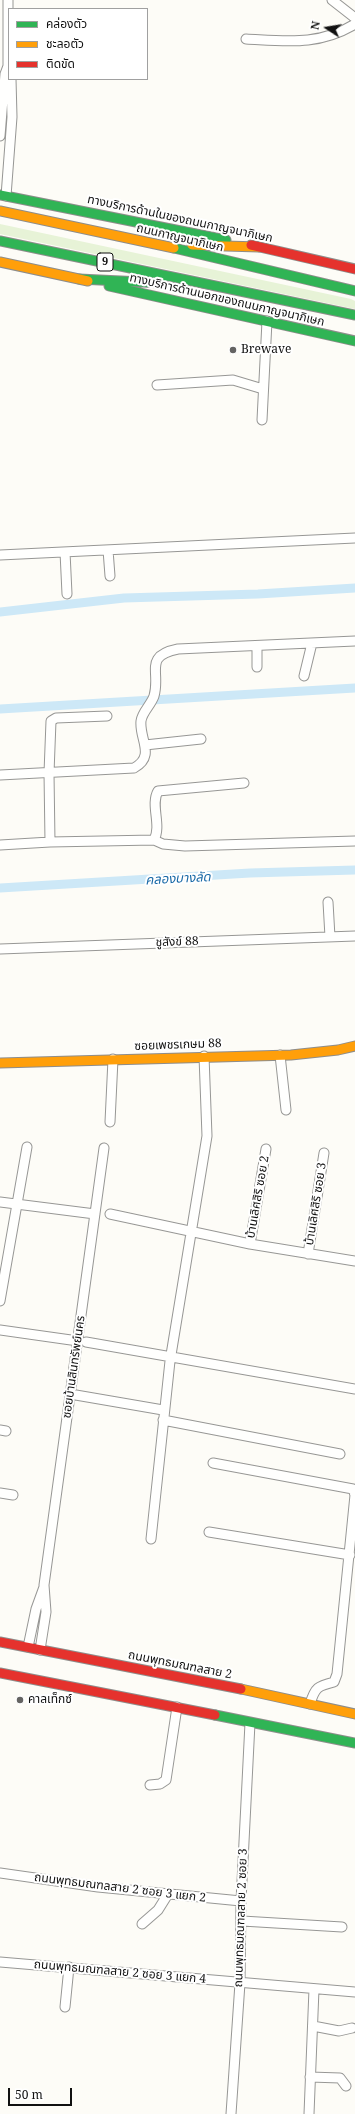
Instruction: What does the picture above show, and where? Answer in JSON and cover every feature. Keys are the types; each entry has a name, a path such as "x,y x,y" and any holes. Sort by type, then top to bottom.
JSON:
{"main road":[{"name":"ทางบริการด้านในของถนนกาญจนาภิเษก","path":"3,195 259,247 355,269"},
{"name":"ถนนกาญจนาภิเษก","path":"0,211 156,244 355,291"},
{"name":"9","path":"0,241 211,285 293,300 355,315"},
{"path":"156,244 259,247"},
{"name":"ทางบริการด้านนอกของถนนกาญจนาภิเษก","path":"0,262 355,341"},
{"path":"79,279 211,285"},
{"name":"ซอยเพชรเกษม 88","path":"0,1063 280,1055 318,1053 355,1046"},
{"name":"ถนนพุทธมณฑลสาย 2","path":"0,1642 354,1714"},
{"path":"0,1673 355,1743"}],"street":[{"path":"0,136 5,74 8,67 8,0"},
{"path":"332,0 355,18"},
{"path":"246,39 306,42 342,32 355,24"},
{"path":"3,195 12,117 12,80"},
{"path":"262,420 267,321"},
{"path":"157,385 233,380 263,389"},
{"path":"0,555 355,538"},
{"path":"108,550 110,576"},
{"path":"65,552 67,594"},
{"path":"0,775 134,768 144,761 145,745 141,721 152,699 156,660 165,652 178,649 355,641"},
{"path":"304,676 312,643"},
{"path":"257,646 257,667"},
{"path":"50,842 49,773 53,719 108,716"},
{"path":"145,745 201,739"},
{"path":"154,840 158,830 156,798 158,791 244,783"},
{"path":"0,845 50,842 154,840 177,846 355,841"},
{"path":"328,902 330,937"},
{"name":"ชูสังข์ 88","path":"0,949 355,936"},
{"path":"280,1055 286,1110"},
{"path":"151,1539 163,1410 170,1356 207,1136 204,1056"},
{"path":"110,1122 113,1059"},
{"path":"0,1301 27,1147"},
{"name":"ซอยบ้านสินทรัพย์นคร","path":"44,1585 70,1394 82,1342 95,1214 104,1148"},
{"name":"บ้านเลิศสิริ ซอย 2","path":"250,1244 266,1149"},
{"name":"บ้านเลิศสิริ ซอย 3","path":"308,1254 324,1153"},
{"path":"0,1202 95,1214"},
{"path":"110,1214 250,1244 355,1261"},
{"path":"0,1330 170,1356 355,1389"},
{"path":"70,1394 163,1410"},
{"path":"163,1420 340,1454"},
{"path":"213,1463 353,1489 355,1495 350,1555 337,1674 334,1682 322,1684 313,1692 310,1704"},
{"path":"0,1493 13,1495"},
{"path":"209,1532 350,1555"},
{"path":"28,1647 36,1609 44,1585"},
{"path":"40,1650 46,1612 44,1585"},
{"path":"150,1785 160,1784 166,1780 177,1707"},
{"name":"ถนนพุทธมณฑลสาย 2 ซอย 3","path":"231,2114 240,1982 242,1921 241,1901 250,1722"},
{"name":"ถนนพุทธมณฑลสาย 2 ซอย 3 แยก 2","path":"0,1873 98,1887 241,1901"},
{"path":"142,1924 158,1910 168,1894"},
{"path":"242,1921 342,1927"},
{"name":"ถนนพุทธมณฑลสาย 2 ซอย 3 แยก 4","path":"0,1962 355,1992"},
{"path":"65,2007 69,1967"},
{"path":"309,2114 314,1989"},
{"path":"313,2026 339,2031 352,2028"},
{"path":"310,2077 340,2078 346,2086"}],"green space":[{"path":"0,224 351,299 355,301 355,309 0,234"}],"waterway":[{"path":"0,612 124,598 258,594 355,588"},
{"path":"0,709 355,688"},
{"name":"คลองบางลัด","path":"0,888 250,873 355,870"}],"traffic: fast":[{"path":"0,195 226,240"},
{"path":"0,241 355,315"},
{"path":"174,248 355,291"},
{"path":"79,279 163,283"},
{"path":"109,286 355,341"},
{"path":"215,1715 355,1743"}],"traffic: slow":[{"path":"0,211 174,248"},
{"path":"192,245 259,247"},
{"path":"0,262 88,281"},
{"path":"0,1063 291,1055 338,1050 355,1046"},
{"path":"241,1689 355,1714"}],"traffic: jam":[{"path":"251,245 355,269"},
{"path":"0,1642 241,1689"},
{"path":"0,1673 215,1715"}],"place":[{"name":"Brewave","path":"233,350"},
{"name":"คาลเท็กซ์","path":"20,1700"}]}
